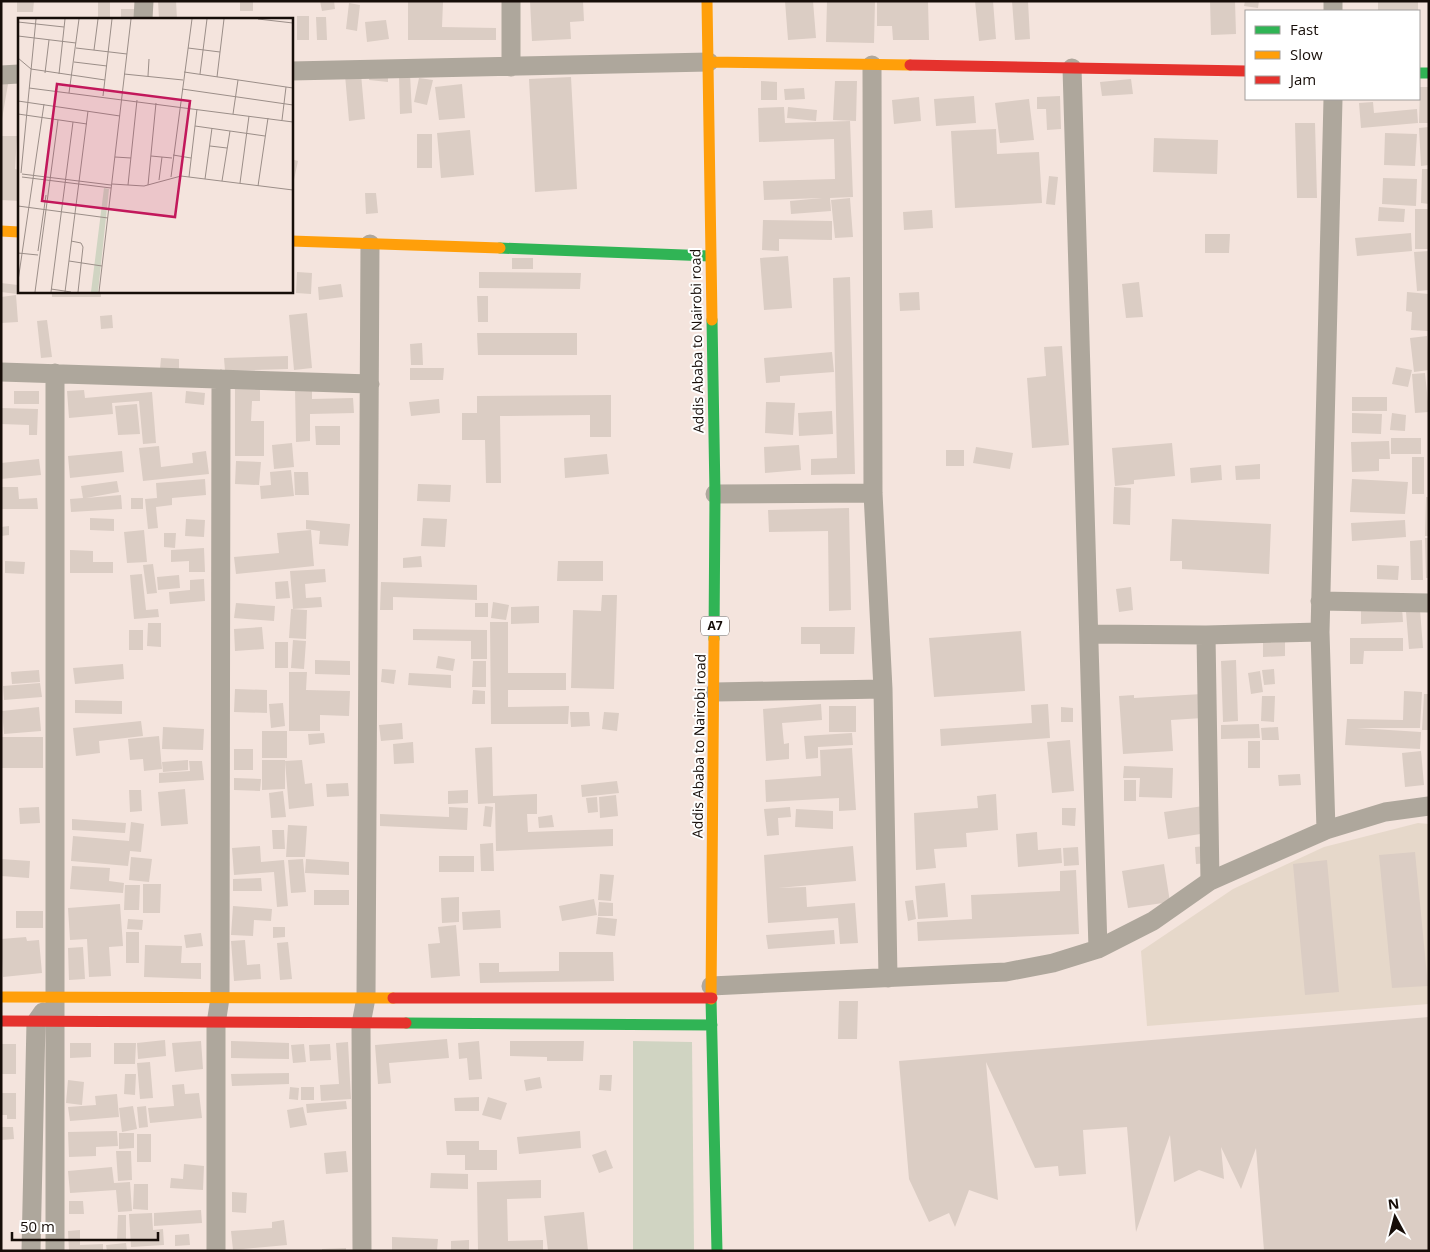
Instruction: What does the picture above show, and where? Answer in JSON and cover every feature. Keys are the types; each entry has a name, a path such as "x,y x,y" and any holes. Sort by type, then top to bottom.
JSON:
{"main road":[{"name":"Addis Ababa to Nairobi road","path":"707,1 715,494 712,1025 717,1251"},
{"path":"708,62 1245,71"},
{"path":"1,231 18,232"},
{"path":"292,241 710,256"},
{"path":"1,997 366,998 712,992"},
{"path":"1,1021 216,1024 712,1025"}],"street":[{"path":"143,18 144,1"},
{"path":"511,1 511,67"},
{"path":"292,71 708,62"},
{"path":"872,65 873,494 883,689 888,978"},
{"path":"1072,68 1098,949"},
{"path":"1,74 18,74"},
{"path":"1326,830 1320,601 1333,100"},
{"path":"362,1251 361,1024 366,998 370,244"},
{"path":"1,372 370,384"},
{"path":"55,374 55,1251"},
{"path":"216,1251 216,1024 220,998 221,379"},
{"path":"715,494 873,494"},
{"path":"1320,601 1429,602"},
{"path":"1089,634 1206,635 1320,632"},
{"path":"1206,635 1210,881"},
{"path":"715,692 883,689"},
{"path":"712,992 888,978 1006,972 1053,963 1098,949 1153,921 1210,881 1326,830 1385,812 1429,806"},
{"path":"31,1251 36,1022 54,997"}],"shaded area":[{"path":"1418,823 1429,824 1429,1004 1147,1026 1141,951 1233,889 1324,847"}],"green space":[{"path":"633,1041 692,1042 694,1251 633,1251"}],"building":[{"path":"17,1 34,1 33,12 17,12"},
{"path":"98,1 110,1 110,18 98,18"},
{"path":"158,1 176,1 177,18 159,18"},
{"path":"240,1 253,1 253,11 240,11"},
{"path":"320,1 334,1 335,9 322,11"},
{"path":"408,1 443,2 442,27 496,28 496,40 408,40"},
{"path":"530,1 583,1 584,21 570,22 571,39 532,41"},
{"path":"785,1 813,1 816,38 788,40"},
{"path":"827,1 875,1 874,43 826,42"},
{"path":"877,1 928,1 929,40 893,40 892,26 877,26"},
{"path":"975,1 993,1 996,39 979,41"},
{"path":"1012,1 1028,1 1030,39 1015,40"},
{"path":"1210,1 1235,1 1236,34 1211,35"},
{"path":"1245,1 1259,1 1258,8 1244,6"},
{"path":"1378,1 1418,1 1418,10 1378,10"},
{"path":"349,3 360,5 357,31 346,29"},
{"path":"121,9 134,9 134,18 121,18"},
{"path":"297,16 309,16 309,40 297,40"},
{"path":"316,17 326,17 327,40 317,40"},
{"path":"386,20 389,39 367,42 365,22"},
{"path":"361,74 365,119 349,121 345,75"},
{"path":"370,74 388,76 388,82 369,80"},
{"path":"410,74 412,113 400,114 399,75"},
{"path":"571,77 577,189 535,192 529,79"},
{"path":"419,78 433,80 427,105 414,102"},
{"path":"1131,79 1133,94 1102,96 1100,82"},
{"path":"761,81 777,82 777,100 761,100"},
{"path":"835,81 857,81 856,121 833,120"},
{"path":"1,83 8,84 2,119 1,119"},
{"path":"462,84 465,118 439,120 435,87"},
{"path":"1420,87 1429,87 1429,123 1419,123"},
{"path":"804,88 805,99 785,100 784,89"},
{"path":"974,96 976,123 936,126 934,99"},
{"path":"1060,96 1061,129 1047,130 1046,109 1037,109 1037,97"},
{"path":"919,97 921,121 894,124 892,100"},
{"path":"1029,99 1034,140 1000,143 995,103"},
{"path":"1373,102 1374,113 1417,109 1418,123 1361,128 1359,103"},
{"path":"784,107 785,123 850,121 853,197 830,198 831,211 791,214 790,201 822,198 764,200 763,181 835,179 834,139 759,142 758,108"},
{"path":"788,107 817,110 816,121 787,118"},
{"path":"1295,123 1315,123 1317,198 1297,198"},
{"path":"1429,127 1429,165 1421,166 1419,128"},
{"path":"996,129 997,154 1039,152 1042,203 955,208 951,131"},
{"path":"470,130 474,175 441,178 437,133"},
{"path":"1385,133 1417,134 1415,166 1384,165"},
{"path":"417,134 432,134 432,168 417,168"},
{"path":"1,136 17,136 15,169 18,170 18,201 1,200"},
{"path":"1154,138 1218,140 1217,174 1153,172"},
{"path":"292,159 298,161 292,189"},
{"path":"1422,169 1429,169 1429,204 1421,203"},
{"path":"1049,176 1058,177 1055,205 1046,204"},
{"path":"1383,178 1417,179 1416,206 1382,204"},
{"path":"365,193 376,193 378,213 366,214"},
{"path":"850,198 853,237 835,238 831,200"},
{"path":"1379,207 1405,209 1404,222 1378,221"},
{"path":"1415,209 1429,209 1429,249 1415,249"},
{"path":"932,210 933,228 904,230 903,212"},
{"path":"763,220 832,221 832,240 779,239 779,251 762,250"},
{"path":"1411,233 1412,251 1357,256 1355,238"},
{"path":"1205,234 1230,234 1229,253 1205,253"},
{"path":"1429,251 1429,290 1417,291 1414,252"},
{"path":"788,256 792,308 764,310 760,258"},
{"path":"512,258 533,258 533,269 512,269"},
{"path":"297,272 312,273 311,294 296,293"},
{"path":"479,272 581,273 580,289 479,288"},
{"path":"850,277 855,474 811,475 811,459 837,458 833,278"},
{"path":"1139,282 1143,317 1126,318 1122,284"},
{"path":"1,283 18,285 17,294 1,292"},
{"path":"341,284 343,297 319,300 318,287"},
{"path":"52,292 101,292 101,297 52,297"},
{"path":"919,292 920,310 900,311 899,293"},
{"path":"1407,292 1429,294 1428,331 1411,330 1412,312 1406,311"},
{"path":"16,295 18,322 1,323 1,297"},
{"path":"477,296 488,296 488,322 478,322"},
{"path":"307,313 312,368 294,370 289,315"},
{"path":"112,315 113,328 101,329 100,316"},
{"path":"47,320 52,357 41,358 37,321"},
{"path":"477,333 577,333 577,355 478,355"},
{"path":"1427,336 1429,370 1414,372 1410,338"},
{"path":"422,343 423,365 411,365 410,344"},
{"path":"1062,346 1069,445 1032,448 1027,378 1046,376 1044,347"},
{"path":"832,352 834,372 780,376 780,382 766,383 764,358"},
{"path":"288,356 288,369 225,371 224,358"},
{"path":"161,358 179,359 179,370 160,369"},
{"path":"1396,367 1412,370 1408,387 1392,384"},
{"path":"410,368 444,368 443,380 410,380"},
{"path":"1425,373 1429,412 1415,413 1412,374"},
{"path":"295,388 312,388 312,399 353,398 354,413 310,414 310,441 296,442"},
{"path":"235,389 260,389 260,401 252,401 251,421 264,421 264,456 235,456"},
{"path":"84,390 85,398 152,392 156,443 143,444 139,401 112,403 113,414 69,418 67,391"},
{"path":"14,391 39,391 39,404 14,404"},
{"path":"186,391 205,393 204,405 185,403"},
{"path":"611,395 611,437 590,437 590,415 500,416 501,483 486,483 485,440 462,440 462,413 477,413 477,396"},
{"path":"1352,397 1387,397 1387,411 1352,411"},
{"path":"439,399 440,413 411,416 409,402"},
{"path":"766,402 795,403 793,435 765,433"},
{"path":"137,404 140,434 118,435 115,406"},
{"path":"1,408 38,409 37,435 29,435 29,425 1,424"},
{"path":"832,411 833,434 799,436 798,413"},
{"path":"1352,413 1382,414 1381,434 1352,433"},
{"path":"1392,413 1406,415 1405,431 1390,430"},
{"path":"315,426 340,426 340,445 316,445"},
{"path":"1391,438 1421,438 1421,454 1391,454"},
{"path":"1389,441 1390,459 1379,459 1379,471 1352,472 1351,442"},
{"path":"292,443 294,467 274,469 272,445"},
{"path":"1172,443 1175,476 1134,480 1134,484 1115,486 1112,448"},
{"path":"799,445 801,470 765,473 764,447"},
{"path":"159,446 161,467 193,463 192,453 206,451 209,474 143,481 139,448"},
{"path":"976,447 1013,453 1010,469 973,463"},
{"path":"946,450 964,450 964,466 946,466"},
{"path":"122,451 124,472 70,478 68,456"},
{"path":"607,454 609,474 565,478 564,458"},
{"path":"1412,457 1424,457 1424,494 1412,494"},
{"path":"39,459 41,475 1,479 1,463"},
{"path":"236,461 261,462 259,485 235,484"},
{"path":"1260,464 1260,479 1236,480 1235,466"},
{"path":"1221,465 1222,480 1191,483 1190,468"},
{"path":"291,470 294,496 261,499 260,486 271,485 270,472"},
{"path":"294,472 308,472 309,495 295,495"},
{"path":"205,479 206,495 172,498 172,505 156,507 158,528 148,529 145,499 157,498 156,483"},
{"path":"1352,479 1408,482 1405,514 1350,512"},
{"path":"117,481 119,492 86,498 121,495 122,509 71,512 70,499 83,498 81,486"},
{"path":"418,484 451,485 450,502 417,501"},
{"path":"1,487 18,487 19,499 37,498 38,509 1,509"},
{"path":"1114,487 1131,488 1130,525 1113,524"},
{"path":"1426,497 1429,497 1429,536 1425,536"},
{"path":"131,498 143,498 143,509 131,509"},
{"path":"849,508 851,610 829,611 828,531 769,532 768,510"},
{"path":"90,518 114,519 114,531 90,530"},
{"path":"423,518 447,519 445,547 421,546"},
{"path":"186,519 205,520 204,537 185,536"},
{"path":"1172,519 1271,524 1269,574 1182,569 1182,561 1170,561"},
{"path":"306,520 350,524 348,546 319,544 320,531 306,529"},
{"path":"1405,520 1406,537 1352,541 1351,523"},
{"path":"9,526 9,535 1,536 1,527"},
{"path":"144,530 147,562 127,563 124,532"},
{"path":"311,530 314,566 236,574 234,557 279,553 277,533"},
{"path":"164,533 176,533 175,548 164,547"},
{"path":"1425,538 1429,538 1429,578 1426,578"},
{"path":"1422,540 1423,580 1411,580 1410,541"},
{"path":"204,548 205,572 189,572 189,561 171,562 171,550"},
{"path":"70,550 93,551 93,562 113,562 113,573 70,573"},
{"path":"421,556 422,567 403,568 403,558"},
{"path":"5,561 25,562 24,574 5,573"},
{"path":"558,561 603,561 603,581 557,581"},
{"path":"153,564 157,593 147,594 143,565"},
{"path":"1377,565 1399,566 1398,580 1377,579"},
{"path":"325,569 326,582 305,584 306,598 321,597 322,607 293,609 290,571"},
{"path":"142,574 146,610 158,609 159,617 134,619 130,575"},
{"path":"179,575 180,588 158,590 157,577"},
{"path":"204,579 205,601 170,604 169,592 190,590 190,580"},
{"path":"288,581 290,598 276,599 275,582"},
{"path":"381,582 477,585 477,600 393,597 393,610 380,610"},
{"path":"1131,587 1133,610 1119,612 1116,589"},
{"path":"602,595 617,595 614,689 571,688 573,610 601,611"},
{"path":"493,602 509,605 506,620 491,618"},
{"path":"236,603 275,606 274,621 234,618"},
{"path":"475,603 488,603 488,617 475,617"},
{"path":"539,606 539,623 511,624 511,607"},
{"path":"1402,607 1403,622 1361,624 1361,609"},
{"path":"291,609 307,610 306,639 289,638"},
{"path":"1420,610 1423,648 1409,649 1406,612"},
{"path":"490,622 508,622 508,673 566,673 566,690 508,690 508,707 569,706 568,724 491,724"},
{"path":"148,623 161,623 161,647 147,646"},
{"path":"262,627 264,649 235,651 234,629"},
{"path":"801,627 855,627 854,654 820,654 820,644 801,644"},
{"path":"413,629 487,630 487,659 471,659 471,641 413,640"},
{"path":"129,630 143,630 143,650 129,650"},
{"path":"1021,631 1025,691 934,697 929,638"},
{"path":"1350,638 1403,638 1403,651 1364,651 1363,664 1350,664"},
{"path":"293,640 306,641 304,669 291,668"},
{"path":"275,642 288,642 288,668 275,668"},
{"path":"1285,642 1285,656 1263,657 1263,643"},
{"path":"438,656 455,659 453,671 436,668"},
{"path":"315,660 350,661 350,675 315,674"},
{"path":"1236,660 1238,721 1223,722 1221,661"},
{"path":"473,661 486,661 486,687 472,687"},
{"path":"123,664 124,679 75,684 73,668"},
{"path":"382,669 396,670 394,684 381,682"},
{"path":"1274,669 1275,684 1264,685 1262,670"},
{"path":"39,670 40,682 12,684 11,672"},
{"path":"1260,671 1263,692 1251,694 1248,673"},
{"path":"289,672 307,672 306,690 350,691 349,716 320,715 320,731 289,731"},
{"path":"409,673 451,675 451,688 408,685"},
{"path":"40,683 42,697 4,700 3,686"},
{"path":"235,689 267,690 267,713 234,712"},
{"path":"473,690 485,691 485,704 472,704"},
{"path":"1404,691 1422,692 1420,728 1357,728 1421,732 1420,749 1345,745 1347,719 1403,720"},
{"path":"1202,694 1203,718 1171,720 1173,751 1123,754 1119,696 1134,695 1134,698"},
{"path":"1424,694 1429,694 1429,730 1422,730"},
{"path":"1262,696 1275,696 1274,722 1261,721"},
{"path":"75,700 122,701 122,714 75,713"},
{"path":"283,703 285,726 271,728 269,704"},
{"path":"821,704 822,720 782,723 784,744 789,743 789,759 766,761 763,709"},
{"path":"1048,704 1050,738 941,746 940,729 1032,723 1031,705"},
{"path":"829,706 856,706 856,732 829,732"},
{"path":"39,707 41,731 4,734 2,711"},
{"path":"1061,707 1073,708 1073,722 1061,722"},
{"path":"570,712 589,712 590,726 571,727"},
{"path":"604,712 619,713 617,731 602,729"},
{"path":"141,721 143,736 99,741 100,753 76,756 73,728"},
{"path":"402,723 403,739 381,741 379,725"},
{"path":"1259,724 1260,738 1221,739 1221,725"},
{"path":"163,727 204,729 203,750 162,749"},
{"path":"1278,727 1279,740 1262,740 1261,728"},
{"path":"262,731 287,731 287,758 262,758"},
{"path":"324,733 325,743 309,745 308,734"},
{"path":"852,733 853,745 818,747 818,758 806,759 804,736"},
{"path":"159,736 162,769 144,771 143,759 130,760 128,739"},
{"path":"1,737 43,737 43,768 1,768"},
{"path":"1070,740 1074,791 1052,793 1047,742"},
{"path":"1248,741 1260,741 1260,768 1248,768"},
{"path":"413,742 414,763 394,764 393,744"},
{"path":"492,747 493,796 537,794 537,814 527,814 528,832 613,829 613,846 496,851 495,803 478,804 475,748"},
{"path":"852,748 856,810 839,811 839,798 766,802 765,780 821,776 820,750"},
{"path":"234,749 253,749 253,770 234,770"},
{"path":"1421,751 1424,785 1405,787 1402,753"},
{"path":"188,760 188,770 163,772 162,762"},
{"path":"262,760 285,760 285,789 262,790"},
{"path":"302,760 305,784 312,783 314,806 289,809 285,761"},
{"path":"189,761 202,761 204,780 159,783 159,773 190,771"},
{"path":"1124,766 1173,768 1172,798 1139,797 1140,778 1123,778"},
{"path":"1300,774 1301,785 1279,786 1278,775"},
{"path":"234,778 261,779 260,791 234,790"},
{"path":"1124,780 1136,780 1136,801 1124,801"},
{"path":"617,781 619,793 582,797 581,785"},
{"path":"348,783 349,796 327,797 326,784"},
{"path":"185,789 188,824 161,826 158,792"},
{"path":"129,790 141,790 142,811 130,812"},
{"path":"468,790 468,803 448,804 448,791"},
{"path":"283,791 286,817 271,818 269,793"},
{"path":"996,794 998,830 966,833 967,847 934,849 936,868 916,870 914,813 978,808 977,796"},
{"path":"616,795 618,816 600,818 599,797"},
{"path":"597,797 598,812 588,813 586,798"},
{"path":"485,806 493,807 491,827 483,826"},
{"path":"1203,806 1207,833 1168,839 1164,812"},
{"path":"39,807 40,823 20,824 19,808"},
{"path":"449,807 468,808 467,830 380,826 380,814 449,817"},
{"path":"790,807 791,817 778,818 779,835 767,836 764,809"},
{"path":"1062,808 1076,808 1075,826 1062,825"},
{"path":"796,809 833,811 833,829 795,827"},
{"path":"552,815 554,827 539,828 538,817"},
{"path":"72,819 126,823 125,833 72,830"},
{"path":"131,822 144,824 141,852 130,851 128,866 71,861 73,836 129,841"},
{"path":"288,825 307,826 305,857 286,857"},
{"path":"272,830 284,830 285,849 273,849"},
{"path":"1037,832 1038,850 1061,848 1062,863 1018,867 1016,834"},
{"path":"493,843 494,871 481,871 480,844"},
{"path":"260,846 261,862 284,860 288,906 277,907 274,872 234,875 232,848"},
{"path":"853,846 856,881 778,888 806,887 807,907 855,903 858,943 840,944 838,918 768,923 764,855"},
{"path":"1206,846 1208,863 1196,864 1195,847"},
{"path":"1078,847 1079,865 1064,866 1063,848"},
{"path":"1415,852 1428,986 1392,988 1379,855"},
{"path":"439,856 474,856 474,872 439,872"},
{"path":"131,857 152,859 149,882 129,880"},
{"path":"1,859 30,861 29,878 1,876"},
{"path":"303,859 306,892 291,893 288,860"},
{"path":"306,859 349,862 349,875 305,873"},
{"path":"1327,860 1339,992 1305,995 1293,864"},
{"path":"1164,864 1170,902 1128,908 1122,871"},
{"path":"72,866 110,868 109,881 124,883 123,893 70,889"},
{"path":"1076,870 1079,934 918,941 917,922 972,919 971,895 1060,891 1060,871"},
{"path":"600,874 614,875 611,901 598,900"},
{"path":"261,878 262,891 233,891 233,879"},
{"path":"945,883 948,917 918,919 915,886"},
{"path":"143,884 161,884 160,913 143,913"},
{"path":"125,885 140,885 139,910 124,910"},
{"path":"314,890 349,890 349,905 314,905"},
{"path":"459,897 459,922 442,923 441,898"},
{"path":"594,899 597,915 562,921 559,906"},
{"path":"913,900 916,919 908,921 905,901"},
{"path":"599,902 613,903 613,916 598,916"},
{"path":"120,904 123,946 109,947 111,976 89,977 87,939 70,940 68,908"},
{"path":"233,906 272,909 271,921 254,920 253,936 231,935"},
{"path":"500,910 501,928 463,930 462,912"},
{"path":"16,911 43,911 43,928 16,928"},
{"path":"598,917 617,919 615,936 596,934"},
{"path":"128,919 143,920 142,930 127,929"},
{"path":"456,925 460,976 431,978 428,944 440,943 438,927"},
{"path":"273,927 285,927 285,937 273,938"},
{"path":"834,930 835,944 768,949 766,935"},
{"path":"126,932 139,932 139,963 126,963"},
{"path":"201,933 203,946 186,948 184,935"},
{"path":"26,937 27,941 39,940 42,973 3,977 1,939"},
{"path":"245,940 247,965 260,964 261,979 234,981 231,941"},
{"path":"288,942 292,979 280,980 277,943"},
{"path":"145,945 182,946 181,963 201,963 201,979 144,977"},
{"path":"83,947 85,979 69,980 68,948"},
{"path":"559,952 613,952 614,981 480,983 479,963 499,963 499,972 559,971"},
{"path":"839,1001 858,1001 857,1039 838,1039"},
{"path":"1429,1017 1429,1251 1264,1251 1256,1148 1241,1189 1221,1147 1224,1179 1199,1170 1174,1182 1170,1135 1136,1232 1127,1127 1083,1130 1086,1174 1059,1176 1058,1166 1035,1168 986,1062 998,1200 969,1190 955,1227 949,1213 929,1222 909,1179 899,1061"},
{"path":"447,1039 449,1058 389,1063 391,1083 378,1084 375,1045"},
{"path":"165,1040 166,1056 138,1059 137,1043"},
{"path":"201,1041 203,1069 175,1072 172,1043"},
{"path":"231,1041 289,1043 289,1059 231,1058"},
{"path":"479,1041 482,1079 469,1080 467,1058 459,1059 458,1043"},
{"path":"510,1041 584,1041 583,1061 547,1061 547,1057 510,1056"},
{"path":"348,1042 351,1099 321,1101 320,1085 339,1084 336,1043"},
{"path":"70,1043 91,1043 91,1057 70,1058"},
{"path":"114,1043 136,1043 135,1064 114,1064"},
{"path":"1,1044 16,1044 16,1074 1,1074"},
{"path":"304,1044 306,1062 293,1063 291,1045"},
{"path":"330,1044 331,1060 310,1061 309,1045"},
{"path":"150,1062 153,1098 140,1099 137,1063"},
{"path":"289,1073 289,1084 232,1086 231,1074"},
{"path":"125,1074 136,1074 135,1095 124,1094"},
{"path":"600,1075 612,1075 611,1091 599,1090"},
{"path":"540,1077 542,1088 526,1091 524,1080"},
{"path":"68,1080 84,1082 82,1105 66,1103"},
{"path":"184,1084 185,1094 199,1093 202,1118 150,1123 148,1108 174,1106 172,1085"},
{"path":"290,1087 299,1088 298,1100 289,1099"},
{"path":"301,1087 314,1087 314,1100 301,1100"},
{"path":"1,1093 16,1093 16,1119 7,1119 7,1115 1,1115"},
{"path":"117,1094 119,1117 70,1121 68,1107 96,1105 95,1096"},
{"path":"479,1097 479,1111 455,1111 454,1098"},
{"path":"488,1097 507,1103 501,1120 482,1115"},
{"path":"346,1101 347,1109 307,1113 306,1104"},
{"path":"133,1106 137,1129 122,1132 119,1108"},
{"path":"146,1106 148,1127 139,1128 137,1107"},
{"path":"303,1107 307,1125 290,1128 287,1110"},
{"path":"1,1127 13,1127 14,1139 1,1140"},
{"path":"117,1131 118,1146 96,1147 96,1156 69,1157 68,1132"},
{"path":"580,1131 581,1148 519,1154 517,1137"},
{"path":"119,1133 134,1133 134,1148 119,1149"},
{"path":"137,1134 151,1134 151,1162 137,1162"},
{"path":"446,1141 479,1141 479,1150 497,1150 497,1170 465,1170 465,1155 447,1155"},
{"path":"606,1150 613,1168 599,1173 592,1155"},
{"path":"116,1151 131,1151 132,1180 118,1181"},
{"path":"346,1151 348,1172 326,1174 324,1153"},
{"path":"184,1164 204,1166 203,1190 170,1188 171,1178 183,1179"},
{"path":"112,1167 114,1183 130,1182 132,1211 118,1212 116,1190 70,1193 68,1171"},
{"path":"431,1173 468,1174 468,1189 430,1188"},
{"path":"541,1180 541,1198 507,1199 508,1241 543,1240 543,1251 478,1251 477,1182"},
{"path":"134,1184 148,1184 148,1210 133,1209"},
{"path":"232,1192 247,1193 246,1213 232,1212"},
{"path":"69,1201 83,1201 84,1214 69,1214"},
{"path":"201,1210 202,1223 154,1226 154,1213"},
{"path":"584,1212 588,1251 548,1251 544,1216"},
{"path":"152,1213 153,1230 163,1229 164,1245 131,1247 129,1214"},
{"path":"118,1215 126,1215 126,1241 117,1241"},
{"path":"284,1220 287,1245 233,1250 231,1231 272,1228 272,1222"},
{"path":"80,1230 80,1245 103,1244 103,1251 69,1251 68,1231"},
{"path":"189,1234 190,1245 175,1246 175,1235"},
{"path":"392,1237 438,1239 437,1251 392,1251"},
{"path":"469,1240 469,1251 451,1251 451,1241"},
{"path":"126,1243 127,1251 107,1251 106,1245"},
{"path":"346,1248 346,1251 322,1251 322,1249"}],"traffic: fast":[{"path":"1420,73 1429,73"},
{"path":"500,248 710,256"},
{"path":"712,320 715,494 714,639"},
{"path":"711,999 717,1251"},
{"path":"406,1023 712,1025"}],"traffic: slow":[{"path":"707,1 712,320"},
{"path":"709,62 910,65"},
{"path":"1,231 18,232"},
{"path":"292,241 500,248"},
{"path":"711,999 714,639"},
{"path":"1,997 393,998"}],"traffic: jam":[{"path":"910,65 1245,71"},
{"path":"393,998 712,998"},
{"path":"1,1021 406,1023"}]}
